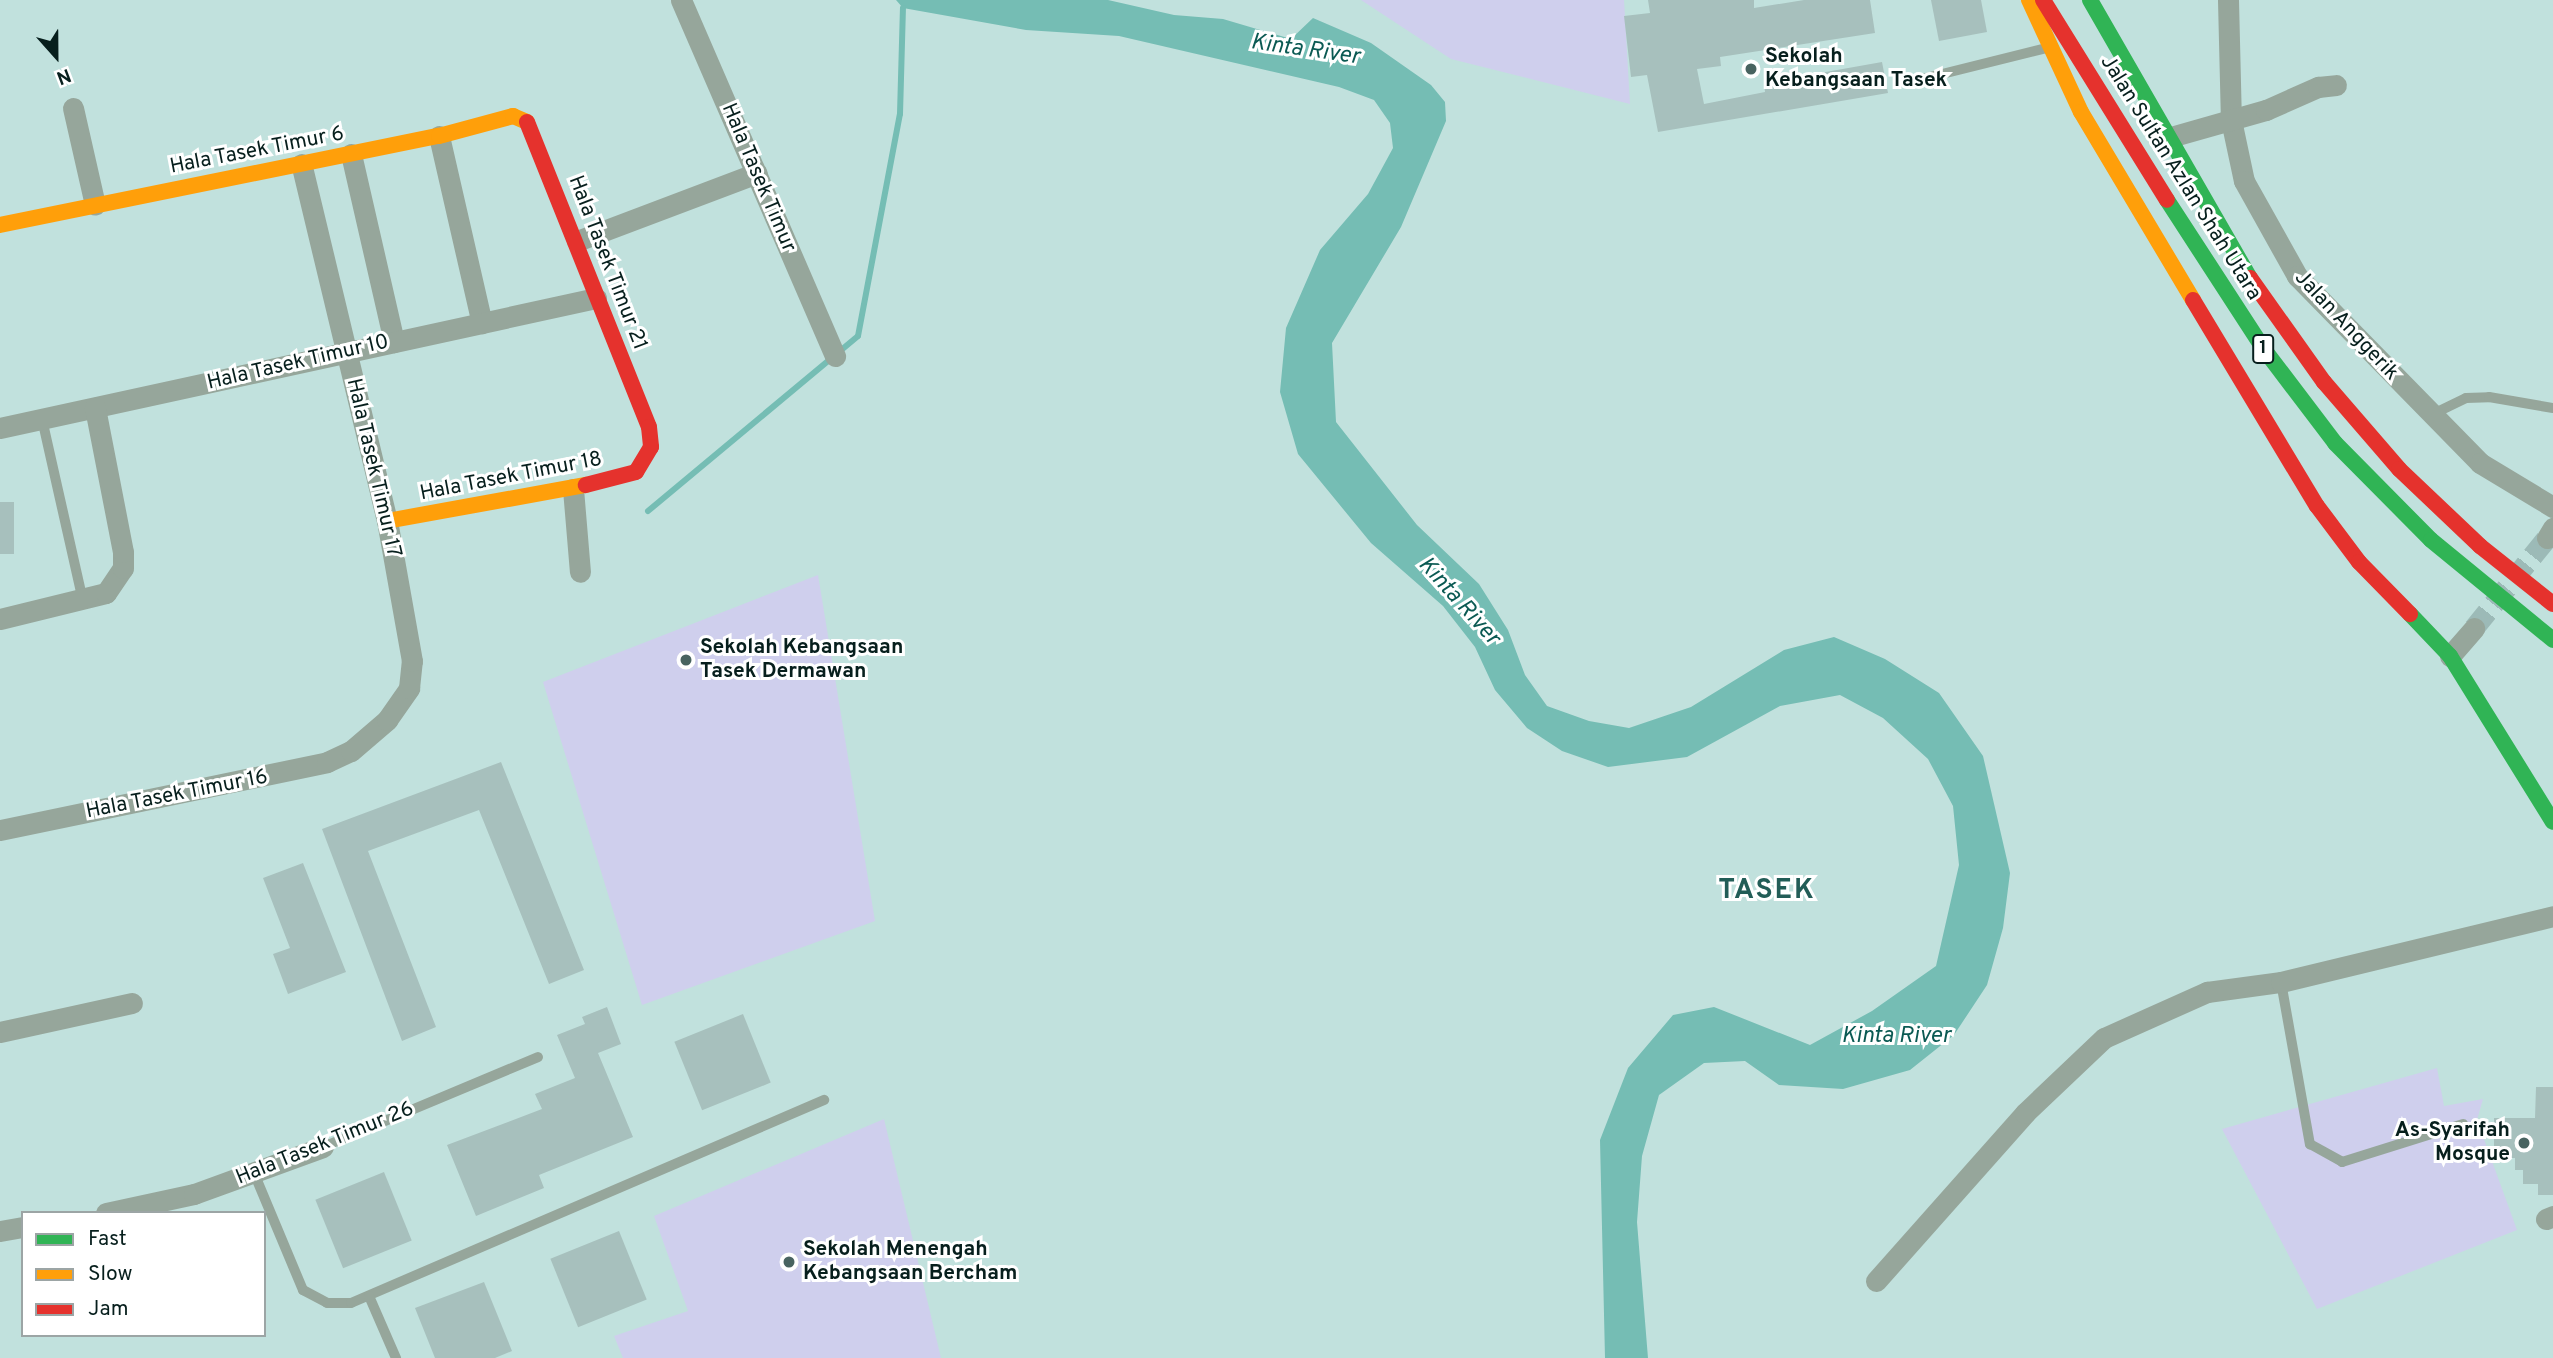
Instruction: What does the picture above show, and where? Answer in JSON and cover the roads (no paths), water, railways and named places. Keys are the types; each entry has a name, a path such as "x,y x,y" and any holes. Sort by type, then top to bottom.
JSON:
{"street":[{"name":"Hala Tasek Timur","path":"681,0 835,356"},
{"path":"2029,0 2075,99 2317,506 2359,562 2450,656 2553,822"},
{"name":"Jalan Sultan Azlan Shah Utara","path":"2043,0 2263,348 2335,443 2431,540 2553,640"},
{"name":"Jalan Sultan Azlan Shah Utara","path":"2090,0 2167,138 2252,281 2324,382 2399,469 2480,546 2553,604"},
{"name":"Jalan Anggerik","path":"2228,0 2231,120 2244,181 2297,276 2480,463 2553,507"},
{"path":"2167,138 2266,110 2318,87 2336,85"},
{"path":"2075,99 2117,120"},
{"path":"73,108 95,205"},
{"name":"Hala Tasek Timur 6","path":"0,225 521,118"},
{"name":"Hala Tasek Timur 21","path":"521,118 529,124 649,427"},
{"path":"439,136 482,323"},
{"path":"351,154 394,342"},
{"name":"Hala Tasek Timur 17","path":"301,164 387,521 412,679 387,720 351,751"},
{"path":"577,241 757,173"},
{"name":"Hala Tasek Timur 10","path":"0,428 596,298"},
{"path":"0,619 83,601 106,593 123,568 95,408"},
{"name":"Hala Tasek Timur 18","path":"387,521 573,489 636,472 651,447 649,427"},
{"path":"573,489 580,572"},
{"path":"2450,656 2474,628"},
{"name":"Hala Tasek Timur 16","path":"0,830 299,771 351,751"},
{"path":"1876,1281 2025,1113 2104,1038 2207,992 2281,982 2553,916"},
{"path":"0,1032 132,1003"},
{"name":"Hala Tasek Timur 26","path":"115,1211 194,1194 323,1147"},
{"path":"0,1231 21,1227"}],"lane":[{"path":"1922,79 2049,47"},
{"path":"2431,415 2466,398 2489,397 2553,408"},
{"path":"42,419 83,601"},
{"path":"2281,982 2310,1144 2342,1162 2463,1124"},
{"name":"Hala Tasek Timur 26","path":"323,1147 538,1057"},
{"path":"254,1173 303,1290 314,1298 340,1304 369,1296 824,1100"},
{"path":"369,1296 396,1358"}],"water":[{"name":"Kinta River","path":"896,0 1108,0 1174,15 1223,19 1291,39 1313,18 1371,43 1431,85 1445,102 1446,121 1401,227 1332,343 1336,422 1417,525 1479,584 1508,630 1525,675 1547,706 1589,721 1629,728 1691,707 1784,650 1834,637 1885,659 1939,693 1983,756 2010,873 2003,928 1987,985 1954,1035 1910,1070 1843,1089 1779,1085 1745,1061 1704,1063 1659,1095 1642,1156 1637,1222 1648,1358 1605,1358 1600,1140 1628,1068 1673,1015 1714,1007 1810,1045 1872,1011 1936,966 1959,865 1953,806 1928,759 1883,718 1840,695 1780,706 1687,757 1608,767 1562,751 1527,728 1495,690 1475,647 1443,606 1371,543 1298,454 1280,392 1286,328 1320,250 1368,194 1393,148 1390,123 1374,100 1339,87 1119,36 1026,30 903,8"}],"waterway":[{"path":"648,511 858,336 900,114 903,8"}],"tunnel":[{"path":"2474,628 2547,538"}],"place":[{"name":"Sekolah Kebangsaan Tasek","path":"1751,69"},
{"name":"Sekolah Kebangsaan Tasek Dermawan","path":"686,660"},
{"name":"As-Syarifah Mosque","path":"2524,1143"},
{"name":"Sekolah Menengah Kebangsaan Bercham","path":"789,1262"}],"district":[{"name":"TASEK","path":"1767,891"}]}
